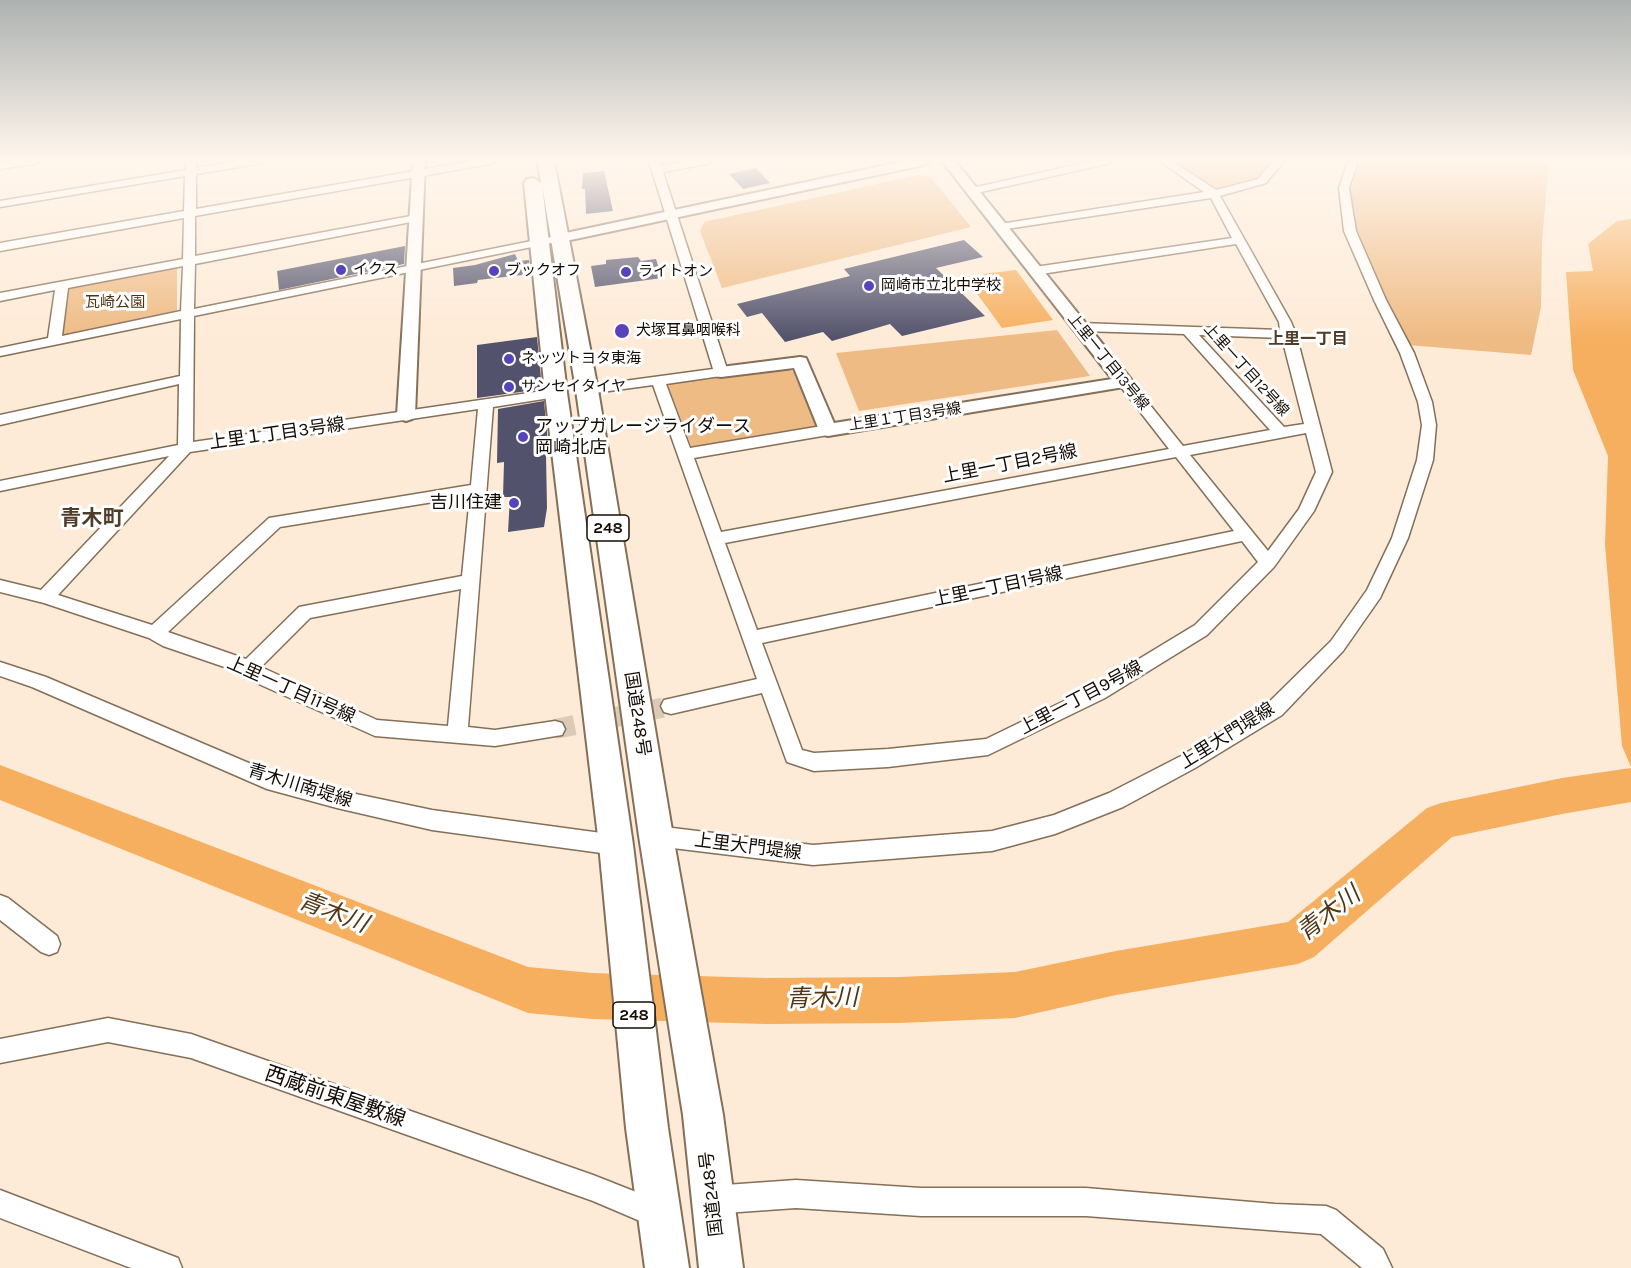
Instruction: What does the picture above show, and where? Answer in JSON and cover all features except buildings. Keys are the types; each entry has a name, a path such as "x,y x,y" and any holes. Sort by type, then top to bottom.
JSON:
{"highway":[{"name":"国道248号","path":"545,220 587,390 702,1115 721,1268"},
{"name":"国道248号","path":"549,220 556,393 616,845 647,1128 667,1268"}],"street":[{"path":"0,247 150,220"},
{"path":"45,597 185,448 190,220"},
{"path":"0,297 405,220"},
{"path":"406,415 416,220"},
{"path":"0,352 646,220"},
{"path":"673,220 721,372"},
{"name":"上里一丁目13号線","path":"995,220 1268,563"},
{"path":"1000,226 1039,220"},
{"name":"上里一丁目9号線","path":"658,380 794,756 814,762 888,758 988,747 1098,693 1200,630 1268,563 1306,511 1324,472 1289,334 1228,220"},
{"name":"上里大門堤線","path":"656,836 813,855 992,841 1055,824 1116,800 1188,762 1275,709 1337,646 1374,593 1400,538 1425,460 1429,425 1425,402 1407,353 1380,300 1350,231 1348,220"},
{"path":"1035,271 1239,240"},
{"path":"54,342 62,286"},
{"path":"1080,327 1289,334"},
{"name":"上里一丁目12号線","path":"1188,331 1280,432"},
{"name":"上里１丁目3号線","path":"587,390 800,362 828,430 1124,382"},
{"path":"0,420 188,378"},
{"name":"上里１丁目3号線","path":"0,486 185,448 556,393"},
{"path":"457,736 486,403"},
{"name":"上里一丁目2号線","path":"716,539 1311,427"},
{"path":"686,454 828,430"},
{"path":"155,633 274,522 479,489"},
{"name":"上里一丁目1号線","path":"752,638 1245,535"},
{"path":"249,668 305,612 472,581"},
{"name":"上里一丁目11号線","path":"0,586 45,597 155,633 169,641 249,668 259,676 375,728 495,738 555,729"},
{"name":"青木川南堤線","path":"0,669 39,682 267,780 337,799 442,821 616,845"},
{"path":"671,705 769,684"},
{"path":"0,906 49,944"},
{"name":"西蔵前東屋敷線","path":"0,1051 108,1030 191,1046 593,1188 660,1216"},
{"path":"711,1200 796,1194 921,1202 1086,1202 1275,1218 1326,1220 1373,1259 1378,1268"},
{"path":"0,1204 168,1268"}],"green space":[{"path":"965,220 971,227 722,288 700,231 704,222"},
{"path":"1354,220 1544,220 1541,307 1531,355 1407,345 1382,295 1358,235"},
{"name":"瓦崎公園","path":"177,266 177,314 63,337 58,336 65,290 69,287"},
{"path":"1057,330 1090,376 859,411 836,353"},
{"path":"786,369 795,372 818,427 692,448 668,386 672,383"}],"shaded area":[{"path":"1631,220 1631,767 1622,746 1605,545 1608,456 1573,370 1566,272 1593,271 1588,244 1617,221"},
{"path":"1016,270 1053,320 1002,328 973,288 994,284 989,278 984,278 983,274"}],"waterway":[{"name":"青木川","path":"0,782 528,990 592,996 766,1001 900,1000 1015,995 1116,973 1298,942 1441,821 1562,796 1631,785"}],"tunnel":[{"path":"555,729 671,706"}],"place":[{"name":"イクス","path":"341,270"},
{"name":"ブックオフ","path":"494,271"},
{"name":"ライトオン","path":"626,272"},
{"name":"岡崎市立北中学校","path":"869,286"},
{"name":"犬塚耳鼻咽喉科","path":"622,331"},
{"name":"ネッツトヨタ東海","path":"509,359"},
{"name":"サンセイタイヤ","path":"509,387"},
{"name":"アップガレージライダース 岡崎北店","path":"523,437"},
{"name":"吉川住建","path":"514,503"}],"district":[{"name":"上里一丁目","path":"1308,339"},
{"name":"青木町","path":"92,519"}]}
